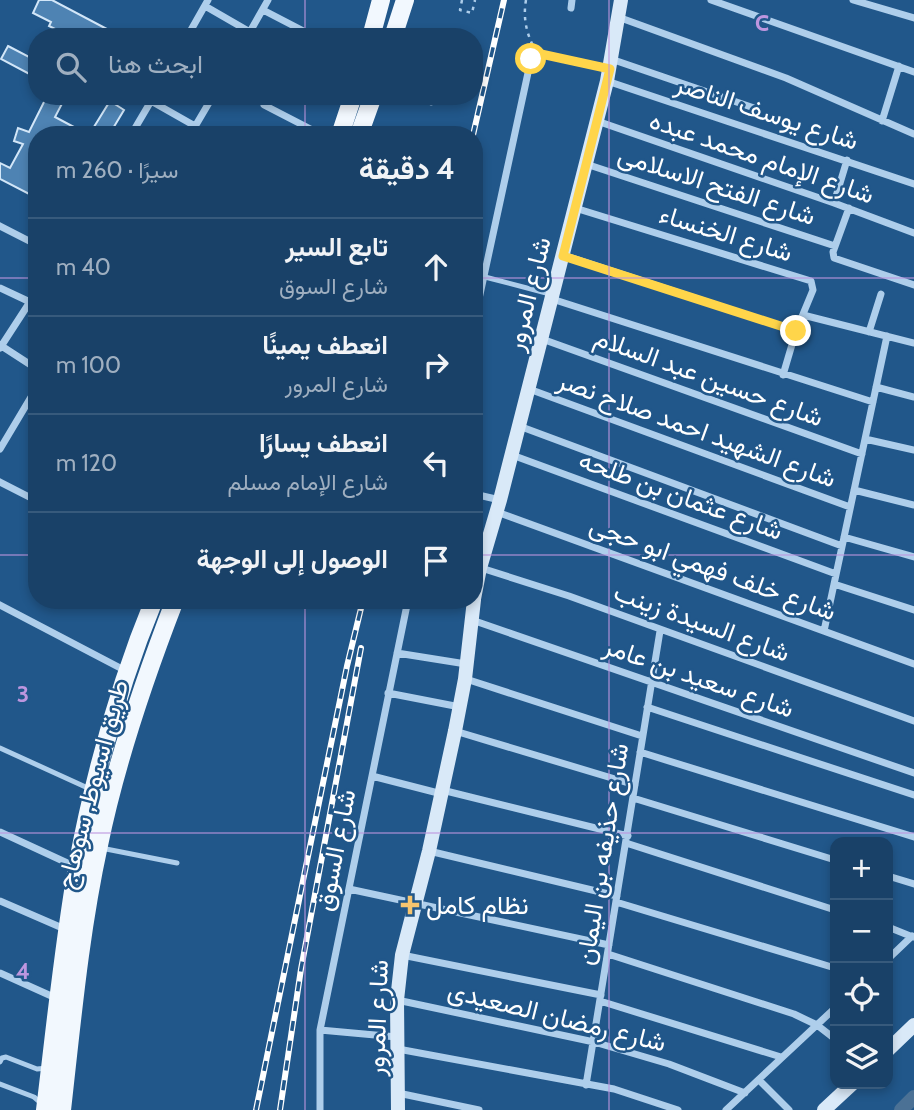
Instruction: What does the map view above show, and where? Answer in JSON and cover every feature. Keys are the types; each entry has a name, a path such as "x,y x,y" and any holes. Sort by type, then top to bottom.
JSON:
{"main road":[{"path":"373,28 381,0"},
{"path":"396,28 405,0"},
{"path":"343,126 350,105"},
{"path":"362,126 370,105"},
{"name":"طريق اسيوط, سوهاج","path":"62,1110 59,999 77,867 93,791 108,738 127,672 151,609"},
{"name":"طريق اسيوط, سوهاج","path":"45,1110 59,1068 98,848 139,699 172,609"},
{"path":"121,694 129,702 139,699"},
{"path":"108,738 119,734 125,737 126,743"}],"street":[{"path":"252,28 268,0"},
{"name":"شارع المرور","path":"483,550 499,506 597,121 621,0"},
{"path":"711,0 914,72"},
{"path":"853,0 914,18"},
{"path":"192,28 207,3 240,28"},
{"path":"263,9 298,28"},
{"path":"618,17 786,78 914,134"},
{"path":"483,285 530,62 537,54 757,109"},
{"path":"882,121 899,66"},
{"name":"شارع يوسف الناصر","path":"609,70 914,184"},
{"path":"136,126 148,105"},
{"path":"163,105 195,126 208,105"},
{"path":"264,105 305,126"},
{"name":"شارع الإمام محمد عبده","path":"597,121 914,233"},
{"path":"834,203 847,160"},
{"name":"شارع الفتح الاسلامى","path":"586,164 835,246"},
{"name":"شارع الخنساء","path":"575,208 811,281 813,290 796,331 783,375"},
{"name":"شارع الفتح الاسلامى","path":"849,208 832,255 837,260 914,285"},
{"path":"0,226 28,240"},
{"path":"563,256 796,331"},
{"path":"0,288 28,301"},
{"path":"869,332 881,294"},
{"path":"552,296 783,375 873,402"},
{"path":"28,305 0,347 28,364"},
{"path":"803,315 914,343"},
{"path":"824,631 887,336"},
{"name":"شارع حسين عبد السلام","path":"542,339 862,454"},
{"path":"876,387 914,397"},
{"name":"شارع الشهيد احمد صلاح نصر","path":"529,389 850,507"},
{"path":"0,449 28,402"},
{"path":"519,426 842,546"},
{"path":"865,439 914,450"},
{"name":"شارع عثمان بن طلحه","path":"512,455 836,574"},
{"path":"0,482 28,496"},
{"path":"854,490 914,505"},
{"name":"شارع خلف فهمي ابو حجى","path":"483,498 914,664"},
{"path":"844,537 914,557"},
{"name":"شارع السيدة زينب","path":"483,569 569,596 914,721"},
{"path":"834,584 914,610"},
{"path":"0,605 127,672"},
{"name":"شارع السوق","path":"320,1110 320,1030 406,609"},
{"name":"شارع المرور","path":"398,1110 397,1000 402,955 456,731 473,609"},
{"name":"شارع سعيد بن عامر","path":"471,620 914,773"},
{"name":"شارع حذيفه بن اليمان","path":"586,1085 660,631"},
{"path":"397,653 466,671 642,736"},
{"path":"388,693 460,707"},
{"path":"647,707 914,795"},
{"path":"456,731 635,785"},
{"path":"640,752 914,837"},
{"path":"372,776 627,840 830,908"},
{"path":"633,797 830,858"},
{"path":"0,832 77,867"},
{"path":"429,851 617,899 830,966"},
{"path":"893,878 914,884"},
{"path":"349,890 609,945"},
{"path":"0,901 68,931"},
{"path":"893,929 913,937 893,955"},
{"path":"608,954 767,1004 817,1025 830,1035"},
{"path":"402,955 601,998 781,1057"},
{"path":"0,973 59,999"},
{"name":"شارع رمضان الصعيدى","path":"397,1000 594,1041 669,1064 745,1093"},
{"path":"726,1110 830,1013"},
{"path":"893,1045 914,1026"},
{"path":"320,1030 397,1043 586,1085 614,1088 678,1110"},
{"path":"758,1080 789,1110"},
{"path":"824,1110 847,1089"},
{"path":"398,1093 480,1110"}],"lane":[{"path":"485,277 552,296"},
{"path":"0,748 93,791"},
{"path":"98,848 177,863"},
{"path":"0,1062 6,1057 37,1069 59,1068"},
{"path":"0,1084 34,1097 45,1110"}],"path":[{"path":"462,0 460,10 472,13 475,0"},
{"path":"526,0 525,23 537,54"}],"building":[{"path":"39,0 52,0 105,28 53,28 49,26 51,22 33,13"},
{"path":"8,46 28,56 28,73 1,59"},
{"path":"42,105 61,105 55,117 72,126 32,126"},
{"path":"108,105 116,105 124,110 114,126 95,126"},
{"path":"18,128 28,132 28,193 0,179 0,163 10,168 23,144 14,141"}],"waterway":[{"path":"901,1110 914,1097"}],"railway":[{"path":"483,91 504,0"},
{"path":"475,126 480,105"},
{"path":"256,1110 361,609"},
{"path":"280,1110 301,969 361,648"}],"place":[{"name":"نظام كامل","path":"410,905"}],"route":[{"path":"531,59 541,54 610,69 563,256 796,331"}]}
